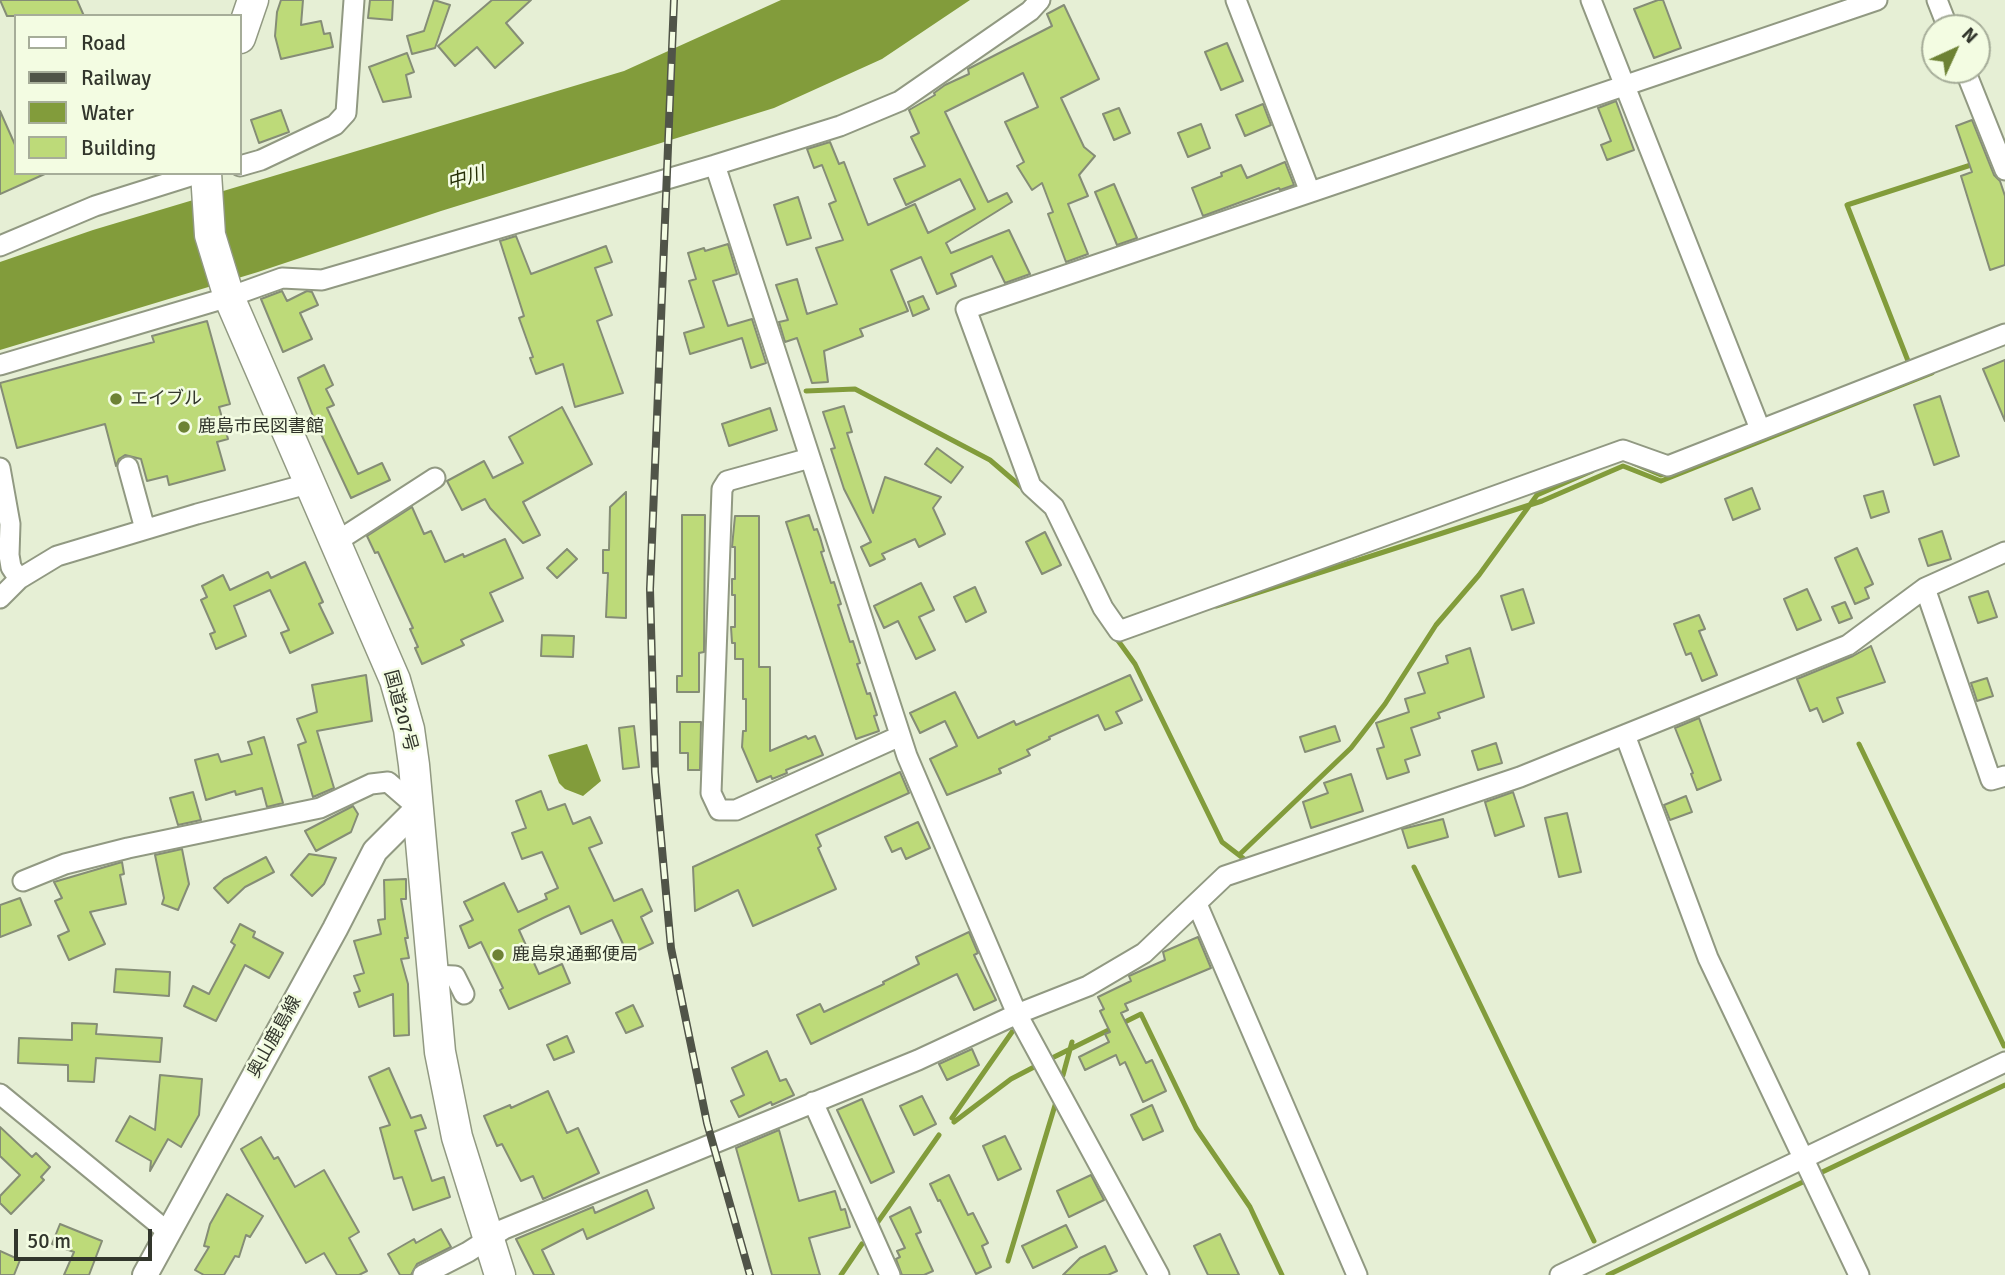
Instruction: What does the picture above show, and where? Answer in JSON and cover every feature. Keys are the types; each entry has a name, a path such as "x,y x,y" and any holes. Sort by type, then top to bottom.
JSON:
{"highway":[{"name":"国道207号","path":"204,176 210,236 227,293 395,680 409,729 440,1052 457,1137 499,1275"}],"main road":[{"name":"奥山鹿島線","path":"145,1275 375,852 418,808"}],"street":[{"path":"242,165 261,160 335,125 346,113 354,0"},
{"path":"0,365 227,293 282,278 322,280 839,126 900,101 1030,11 1040,0"},
{"path":"1236,0 1310,192"},
{"path":"1591,0 1760,429"},
{"path":"1877,0 966,309 1031,486 1054,507 1103,608 1119,631 1623,450 1668,466 2005,334"},
{"path":"1971,84 2005,170"},
{"path":"715,164 900,736 1017,1014 1159,1275"},
{"path":"0,246 95,206 204,176"},
{"path":"810,457 727,481 722,489 711,793 719,810 736,810 900,736"},
{"path":"128,467 145,529"},
{"path":"0,468 10,524 11,567 19,579"},
{"path":"336,542 435,478"},
{"path":"0,598 19,579 57,556 311,484"},
{"path":"424,1275 504,1229 918,1060 1017,1014 1088,986 1144,953 1225,876 1520,778 1848,645 1926,589 2005,552"},
{"path":"1926,589 1991,780 2005,776"},
{"path":"1625,735 1708,958 1859,1275"},
{"path":"23,881 65,864 128,848 320,808 370,785 388,782 418,808"},
{"path":"1198,904 1357,1275"},
{"path":"433,975 456,976 464,994"},
{"path":"1560,1275 1806,1163 2005,1062"},
{"path":"0,1094 168,1232"},
{"path":"813,1102 890,1275"}],"water":[{"name":"中川","path":"781,0 970,0 882,59 774,108 441,211 258,272 0,350 0,262 93,230 624,71"},
{"path":"587,744 601,781 583,796 565,789 559,783 548,755"}],"building":[{"path":"0,0 77,0 83,14 14,14 7,16"},
{"path":"281,0 303,0 301,25 321,21 324,34 330,33 333,47 281,59 275,36"},
{"path":"370,0 393,0 392,20 368,18"},
{"path":"434,0 450,5 435,48 412,54 407,36 424,31"},
{"path":"492,0 531,0 506,23 523,43 495,68 477,47 455,66 438,46"},
{"path":"1663,0 1681,48 1654,58 1634,9"},
{"path":"1064,5 1099,79 1061,98 1084,147 1095,156 1079,175 1088,196 1068,204 1088,254 1066,262 1048,214 1053,212 1042,183 1032,190 1017,166 1024,162 1005,122 1038,107 1023,73 945,112 988,202 1007,193 1012,202 946,243 951,253 1009,230 1030,274 1005,283 992,256 951,274 956,286 937,294 921,257 891,270 908,311 860,329 863,336 824,351 828,382 812,383 797,338 785,342 779,322 788,320 776,285 797,279 807,314 837,304 816,248 843,240 829,204 836,201 822,165 814,168 807,149 830,142 839,164 844,162 868,225 915,204 928,233 975,209 960,179 906,205 894,179 925,166 911,137 919,133 909,110 935,95 934,93 945,85 969,74 968,69 1052,26 1047,14"},
{"path":"1227,43 1243,81 1221,90 1205,52"},
{"path":"407,53 414,72 406,75 411,97 383,102 369,67"},
{"path":"1616,101 1634,150 1607,160 1601,145 1611,141 1598,108"},
{"path":"1263,104 1271,125 1245,136 1236,115"},
{"path":"1119,108 1130,133 1114,140 1103,114"},
{"path":"281,110 289,132 259,143 251,120"},
{"path":"0,111 14,142 14,175 43,175 0,194"},
{"path":"1972,120 2005,196 2005,265 1990,270 1961,176 1972,172 1956,126"},
{"path":"1201,124 1210,148 1188,157 1178,133"},
{"path":"1285,162 1294,185 1203,216 1192,188 1241,165 1247,178"},
{"path":"1114,184 1137,238 1117,245 1095,192"},
{"path":"798,197 811,238 787,245 774,205"},
{"path":"516,236 531,274 606,246 612,262 595,268 612,315 597,321 623,393 575,407 563,364 536,374 519,318 524,316 500,241"},
{"path":"728,244 737,274 713,281 728,326 752,319 766,363 751,368 742,338 690,354 684,333 704,327 689,281 696,279 688,253"},
{"path":"282,291 287,301 307,291 312,292 318,305 300,313 312,339 283,352 261,299"},
{"path":"923,296 929,309 913,316 908,302"},
{"name":"エイブル","path":"207,321 230,404 219,407 228,439 217,442 225,470 169,485 167,476 147,481 141,459 125,455 119,459 116,466 105,424 17,448 0,383 154,342 152,336"},
{"path":"2005,360 2005,421 1983,369"},
{"path":"324,365 333,385 326,389 334,405 327,408 358,474 382,463 390,480 351,498 298,378"},
{"path":"1940,396 1959,456 1934,465 1914,405"},
{"path":"844,406 852,432 847,433 873,513 885,477 941,497 933,508 945,534 919,547 915,539 882,554 885,559 870,566 861,547 871,542 844,489 831,449 835,448 823,412"},
{"path":"562,407 592,464 523,502 540,535 523,543 485,499 462,510 447,481 484,461 493,478 523,463 509,437"},
{"path":"770,408 777,430 729,446 722,424"},
{"path":"937,448 963,467 951,483 925,464"},
{"path":"1752,488 1760,509 1733,520 1725,499"},
{"path":"1883,491 1889,512 1871,518 1864,496"},
{"path":"626,492 626,618 606,617 608,573 603,573 603,550 609,550 610,507"},
{"path":"412,507 424,534 431,531 445,562 463,554 464,557 505,539 523,578 490,593 503,621 461,640 464,645 422,664 410,629 413,628 378,552 375,553 367,536"},
{"path":"682,515 705,515 704,652 699,653 699,692 677,692 677,676 682,676"},
{"path":"809,515 814,530 817,529 820,537 824,551 821,552 831,583 834,582 841,604 838,605 850,642 853,641 867,694 870,693 877,715 874,716 879,731 856,739 786,522"},
{"path":"735,516 759,516 759,667 770,667 770,751 806,736 808,739 815,736 823,755 786,770 787,773 757,782 742,747 743,731 746,731 743,659 735,659 735,643 732,643 731,627 735,627 732,579 735,579 735,547 732,547"},
{"path":"1942,531 1951,559 1928,566 1919,539"},
{"path":"1045,532 1061,565 1042,574 1026,542"},
{"path":"1857,548 1873,584 1865,588 1869,598 1855,604 1835,558"},
{"path":"567,549 577,559 557,578 547,568"},
{"path":"305,562 323,602 319,604 333,633 290,653 281,633 289,630 270,590 234,606 246,636 216,649 210,634 215,632 201,600 207,597 202,586 223,575 230,590 268,572 271,578"},
{"path":"921,583 934,610 919,617 935,650 916,659 898,621 884,628 874,606"},
{"path":"975,587 986,612 966,622 954,597"},
{"path":"1523,589 1534,623 1512,630 1501,596"},
{"path":"1807,589 1821,620 1797,630 1784,599"},
{"path":"1988,591 1997,617 1978,623 1969,597"},
{"path":"1845,602 1852,618 1839,623 1832,607"},
{"path":"1699,615 1705,629 1699,631 1717,675 1702,681 1691,653 1686,655 1674,624"},
{"path":"542,635 574,636 573,657 541,656"},
{"path":"1871,646 1885,682 1837,698 1843,713 1823,722 1817,708 1810,711 1797,679"},
{"path":"1470,648 1484,697 1438,713 1440,718 1411,728 1420,755 1405,760 1409,772 1387,779 1377,749 1384,747 1376,723 1409,712 1405,699 1425,693 1418,673 1448,663 1446,656"},
{"path":"366,675 372,721 317,731 334,788 313,797 298,745 306,742 297,719 317,712 312,685"},
{"path":"1130,675 1142,700 1116,712 1122,723 1105,730 1098,715 1027,750 1030,755 999,769 1001,773 947,795 930,759 957,746 945,721 920,733 910,713 955,692 978,738 1014,721 1016,725"},
{"path":"1987,678 1993,696 1977,701 1971,683"},
{"path":"1699,718 1721,780 1697,790 1675,728"},
{"path":"680,722 701,722 700,770 688,770 688,753 680,753"},
{"path":"634,726 639,767 623,769 619,728"},
{"path":"1335,726 1340,741 1305,752 1300,737"},
{"path":"264,737 283,803 267,807 262,788 236,795 235,791 206,800 195,760 218,754 221,762 252,754 248,742"},
{"path":"1496,743 1502,763 1478,770 1472,751"},
{"path":"900,772 909,793 816,835 821,846 818,848 836,889 753,926 738,890 695,911 693,867"},
{"path":"1351,774 1363,811 1311,828 1303,802 1328,793 1324,783"},
{"path":"541,791 548,810 565,804 573,824 590,817 602,843 589,848 614,901 642,889 652,911 641,917 653,943 628,955 612,920 581,934 569,906 519,930 539,974 562,964 570,983 509,1009 500,990 503,988 481,942 469,948 460,926 473,920 464,902 504,883 518,912 547,899 545,894 558,888 542,852 522,859 512,833 526,828 516,801"},
{"path":"193,792 201,820 178,825 170,798"},
{"path":"1513,792 1524,826 1495,836 1485,802"},
{"path":"1686,796 1692,812 1670,820 1664,805"},
{"path":"353,806 358,814 351,832 316,851 305,831"},
{"path":"1567,813 1581,872 1559,877 1545,818"},
{"path":"1443,819 1448,837 1408,848 1402,829"},
{"path":"918,822 930,848 906,859 901,848 892,852 885,837"},
{"path":"182,849 189,884 178,910 162,904 164,898 155,855"},
{"path":"309,854 336,858 324,884 312,896 291,875"},
{"path":"266,857 274,872 245,887 228,903 214,888 224,879"},
{"path":"122,862 124,874 120,875 126,904 90,912 105,944 69,960 58,936 69,931 55,901 62,898 54,882"},
{"path":"406,879 406,899 401,899 409,958 401,959 408,984 409,1035 394,1036 393,994 359,1007 354,993 360,991 354,976 364,973 354,941 381,934 378,920 385,919 384,880"},
{"path":"20,898 31,925 0,937 0,905"},
{"path":"240,924 255,932 253,937 283,953 269,978 245,965 216,1021 184,1006 193,986 209,994 235,945 231,942"},
{"path":"969,932 978,953 974,955 996,1000 974,1010 957,974 811,1044 797,1015 820,1004 824,1012 884,984 883,982 919,964 916,957"},
{"path":"1198,937 1211,968 1125,1004 1128,1010 1121,1013 1146,1063 1152,1060 1166,1091 1143,1102 1125,1062 1120,1065 1116,1055 1085,1070 1079,1057 1109,1042 1105,1034 1110,1032 1100,1011 1104,1009 1098,997 1131,981 1129,976 1165,960 1163,952"},
{"path":"116,969 170,972 169,996 114,992"},
{"path":"633,1005 643,1026 626,1033 616,1013"},
{"path":"72,1023 97,1024 96,1034 162,1038 160,1062 96,1058 94,1082 68,1081 68,1065 18,1063 19,1038 72,1040"},
{"path":"567,1036 574,1052 554,1060 547,1045"},
{"path":"972,1049 979,1065 947,1080 939,1064"},
{"path":"767,1051 780,1081 786,1079 794,1095 739,1117 731,1101 744,1095 732,1068"},
{"path":"389,1068 411,1118 421,1115 426,1128 415,1131 432,1181 444,1177 450,1197 413,1210 402,1177 394,1179 380,1128 390,1125 369,1077"},
{"path":"160,1075 202,1079 199,1115 181,1147 168,1139 150,1171 151,1161 116,1141 130,1116 155,1130"},
{"path":"548,1091 567,1133 578,1128 599,1173 543,1199 533,1176 521,1181 502,1144 497,1146 484,1116 510,1105 511,1108"},
{"path":"922,1096 936,1124 914,1135 900,1106"},
{"path":"862,1099 894,1172 871,1183 837,1110"},
{"path":"1152,1105 1163,1131 1143,1140 1131,1115"},
{"path":"0,1127 32,1157 36,1153 50,1167 41,1177 44,1180 11,1214 0,1203 0,1196 20,1175 0,1156"},
{"path":"779,1130 799,1201 835,1191 841,1210 845,1209 850,1227 809,1238 820,1275 772,1275 736,1148"},
{"path":"1005,1136 1021,1169 998,1180 983,1146"},
{"path":"261,1137 274,1159 278,1157 295,1187 324,1170 359,1232 349,1238 367,1271 359,1275 337,1275 324,1253 306,1263 241,1149"},
{"path":"949,1175 968,1215 973,1213 988,1243 982,1246 991,1267 976,1274 930,1184"},
{"path":"1091,1175 1104,1200 1069,1217 1057,1191"},
{"path":"647,1190 654,1208 587,1239 583,1229 542,1250 554,1275 534,1275 516,1239 593,1207 595,1213"},
{"path":"227,1194 263,1216 250,1237 246,1235 239,1257 235,1256 224,1275 204,1275 195,1270 209,1247 204,1246 210,1224"},
{"path":"910,1207 921,1232 916,1234 933,1271 924,1275 902,1275 896,1259 900,1257 897,1251 905,1248 890,1217"},
{"path":"60,1224 102,1241 89,1275 64,1275 74,1252 52,1244"},
{"path":"1066,1225 1077,1247 1033,1268 1022,1246"},
{"path":"441,1229 451,1247 417,1264 411,1275 400,1275 388,1254 414,1239 416,1243"},
{"path":"1220,1234 1239,1275 1208,1275 1194,1246"},
{"path":"1105,1246 1117,1271 1108,1275 1063,1275 1080,1258"},
{"path":"0,1251 20,1260 14,1275 0,1275"}],"waterway":[{"path":"1910,366 1847,205 1974,164"},
{"path":"1216,606 1542,501 1623,466 1661,481 1932,373"},
{"path":"806,391 855,389 990,460 1026,491"},
{"path":"1633,463 1661,475 1669,472"},
{"path":"1239,855 1351,748 1385,704 1436,625 1479,575 1537,495 1592,471"},
{"path":"1114,635 1135,664 1222,842 1248,862"},
{"path":"1859,744 2004,1046"},
{"path":"1414,867 1594,1241"},
{"path":"1052,1058 1141,1014 1196,1128 1250,1207 1282,1275"},
{"path":"952,1118 1012,1032"},
{"path":"1063,1075 1072,1042"},
{"path":"954,1122 1011,1079 1036,1066"},
{"path":"1816,1175 2005,1085"},
{"path":"1008,1261 1056,1102"},
{"path":"875,1226 939,1135"},
{"path":"1608,1275 1807,1180"},
{"path":"841,1275 862,1244"}],"railway":[{"path":"674,0 650,589 655,772 671,948 707,1123 750,1275"}],"place":[{"name":"エイブル","path":"116,399"},
{"name":"鹿島市民図書館","path":"184,427"},
{"name":"鹿島泉通郵便局","path":"498,955"}]}
